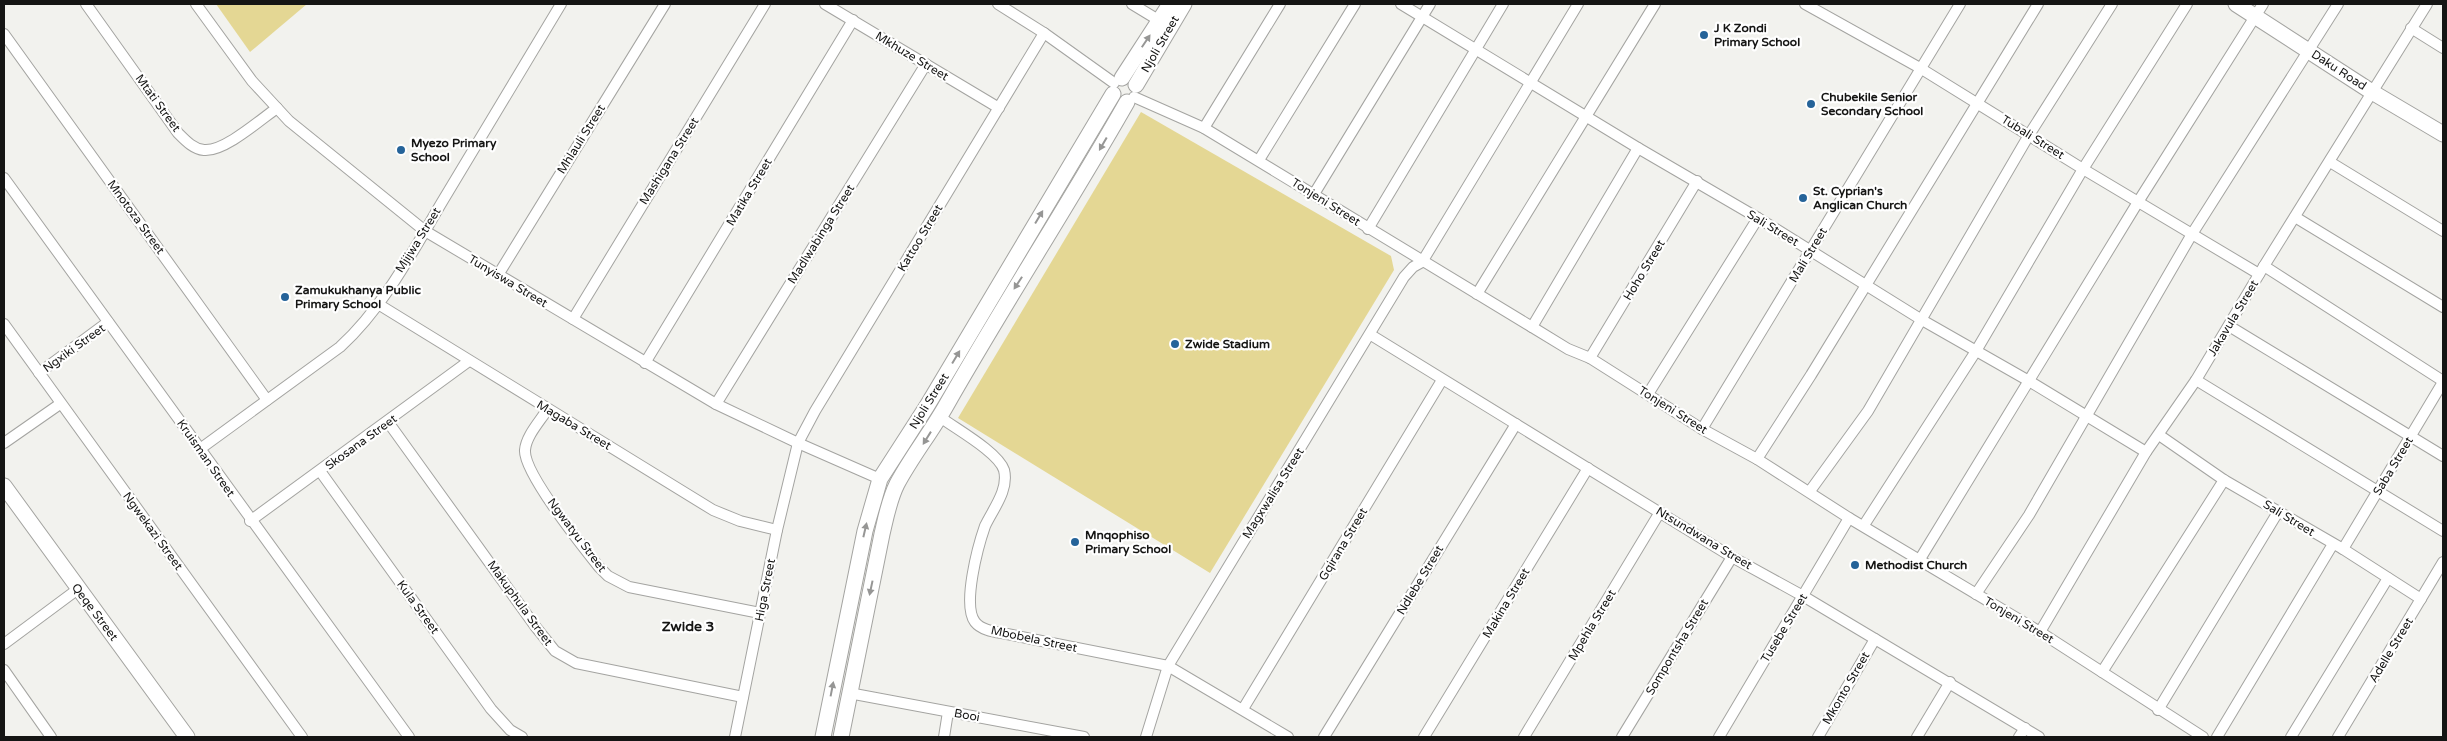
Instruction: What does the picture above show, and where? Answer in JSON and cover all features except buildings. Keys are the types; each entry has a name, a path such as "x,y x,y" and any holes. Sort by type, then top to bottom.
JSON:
{"main road":[{"name":"Njoli Street","path":"823,737 865,531 880,479 932,397 1116,85 1170,4"},
{"name":"Njoli Street","path":"841,737 888,507 897,484 940,417 1006,301 1075,193 1184,4"},
{"name":"Daku Road","path":"2236,4 2259,10 2309,52 2443,134"},
{"path":"1130,79 1132,95 1119,101 1116,85 1130,79"},
{"name":"Qeqe Street","path":"4,486 188,737"}],"street":[{"name":"Mtati Street","path":"86,4 178,133 193,147 203,150 225,145 277,108"},
{"name":"Tunyiswa Street","path":"196,4 252,81 302,133 425,231 716,404 798,444 880,479"},
{"name":"Mjijwa Street","path":"200,449 340,347 352,336 378,304 425,231 561,4"},
{"name":"Mhlauli Street","path":"498,275 665,4"},
{"name":"Mashigana Street","path":"572,319 766,4"},
{"name":"Mkhuze Street","path":"825,4 999,108"},
{"path":"998,4 1044,33 1116,85"},
{"path":"1132,4 1160,21"},
{"path":"1204,128 1280,4"},
{"path":"1259,160 1355,4"},
{"name":"Sali Street","path":"1400,4 1758,218 1922,320 2029,381 2146,452"},
{"path":"1314,194 1430,4"},
{"path":"1368,228 1503,4"},
{"name":"Magxwalisa Street","path":"1146,737 1168,666 1371,335 1404,277 1413,267 1422,262 1578,4"},
{"path":"1477,294 1655,4"},
{"name":"Tubali Street","path":"1805,4 1920,68 2192,234 2262,270 2443,382"},
{"name":"Mali Street","path":"1702,429 1960,4"},
{"path":"1757,459 2038,4"},
{"path":"1810,491 1868,411 2029,135 2112,4"},
{"path":"1864,526 1976,351 2083,169 2187,4"},
{"path":"1976,594 2029,515 2192,234 2338,4"},
{"name":"Jakavula Street","path":"2040,632 2146,452 2196,380 2427,4"},
{"path":"1920,558 2138,202 2259,10"},
{"name":"Matika Street","path":"645,363 853,20"},
{"path":"2412,28 2443,48"},
{"name":"Kattoo Street","path":"798,444 820,402 1044,33"},
{"name":"Mnotoza Street","path":"4,34 267,400"},
{"name":"Madlwabinga Street","path":"716,404 926,64"},
{"name":"Tonjeni Street","path":"1132,95 1204,128 1568,349 1590,358 1702,429 1757,459 1810,491 1849,518 1920,558 2040,632 2158,710 2203,737"},
{"path":"1532,327 1638,148"},
{"path":"2330,162 2443,231"},
{"name":"Kruisman Street","path":"4,178 250,521 409,737"},
{"name":"Hoho Street","path":"1590,358 1697,182"},
{"path":"2295,217 2443,307"},
{"path":"1648,394 1758,218"},
{"name":"Magaba Street","path":"378,304 547,410 713,510 740,521 777,530"},
{"name":"Ngxiki Street","path":"39,373 108,322"},
{"name":"Ngwekazi Street","path":"4,324 302,737"},
{"path":"2229,326 2443,456"},
{"name":"Ntsundwana Street","path":"1371,335 1732,558 1803,596 1950,682 2039,737"},
{"name":"Skosana Street","path":"250,521 470,361"},
{"name":"Gqirana Street","path":"1243,709 1442,380"},
{"path":"2196,380 2443,531"},
{"name":"Saba Street","path":"2217,737 2338,547 2378,490 2443,382"},
{"path":"4,443 60,404"},
{"name":"Ngwatyu Street","path":"547,410 525,446 526,459 535,478 599,567 617,582 629,587 760,613"},
{"name":"Mbobela Street","path":"940,417 994,456 1004,470 1005,480 1002,492 985,527 970,592 970,610 976,623 991,631 1168,666 1288,737"},
{"name":"Makuphula Street","path":"388,422 547,642 563,656 588,667 743,696"},
{"name":"Ndlebe Street","path":"1324,737 1516,424"},
{"name":"Sali Street","path":"2159,435 2224,480 2338,547 2421,599"},
{"name":"Higa Street","path":"735,737 777,530 798,444"},
{"name":"Makina Street","path":"1424,737 1588,468"},
{"name":"Kula Street","path":"320,471 491,709 519,737"},
{"path":"2102,672 2224,480"},
{"name":"Mpehla Street","path":"1524,737 1660,512"},
{"path":"2158,710 2278,512"},
{"name":"Tusebe Street","path":"1719,737 1849,518"},
{"name":"Sompontsha Street","path":"1622,737 1732,558"},
{"name":"Adelle Street","path":"2338,737 2443,562"},
{"path":"2291,737 2388,578"},
{"path":"4,644 78,589"},
{"name":"Mkonto Street","path":"1818,737 1875,639"},
{"path":"4,670 51,737"},
{"path":"1917,737 1950,682"},
{"name":"Booi","path":"849,693 948,712 1032,732 1084,737"},
{"path":"944,737 948,712"},
{"path":"2019,737 2024,728"}],"shaded area":[{"path":"216,4 307,4 250,52"},
{"name":"Zwide Stadium","path":"1141,112 1391,256 1394,270 1210,573 958,418"}],"place":[{"name":"J K Zondi Primary School","path":"1704,35"},
{"name":"Chubekile Senior Secondary School","path":"1811,104"},
{"name":"Myezo Primary School","path":"401,150"},
{"name":"St. Cyprian's Anglican Church","path":"1803,198"},
{"name":"Zamukukhanya Public Primary School","path":"285,297"},
{"name":"Zwide Stadium","path":"1175,344"},
{"name":"Mnqophiso Primary School","path":"1075,542"},
{"name":"Methodist Church","path":"1855,565"}],"district":[{"name":"Zwide 3","path":"688,626"}]}
